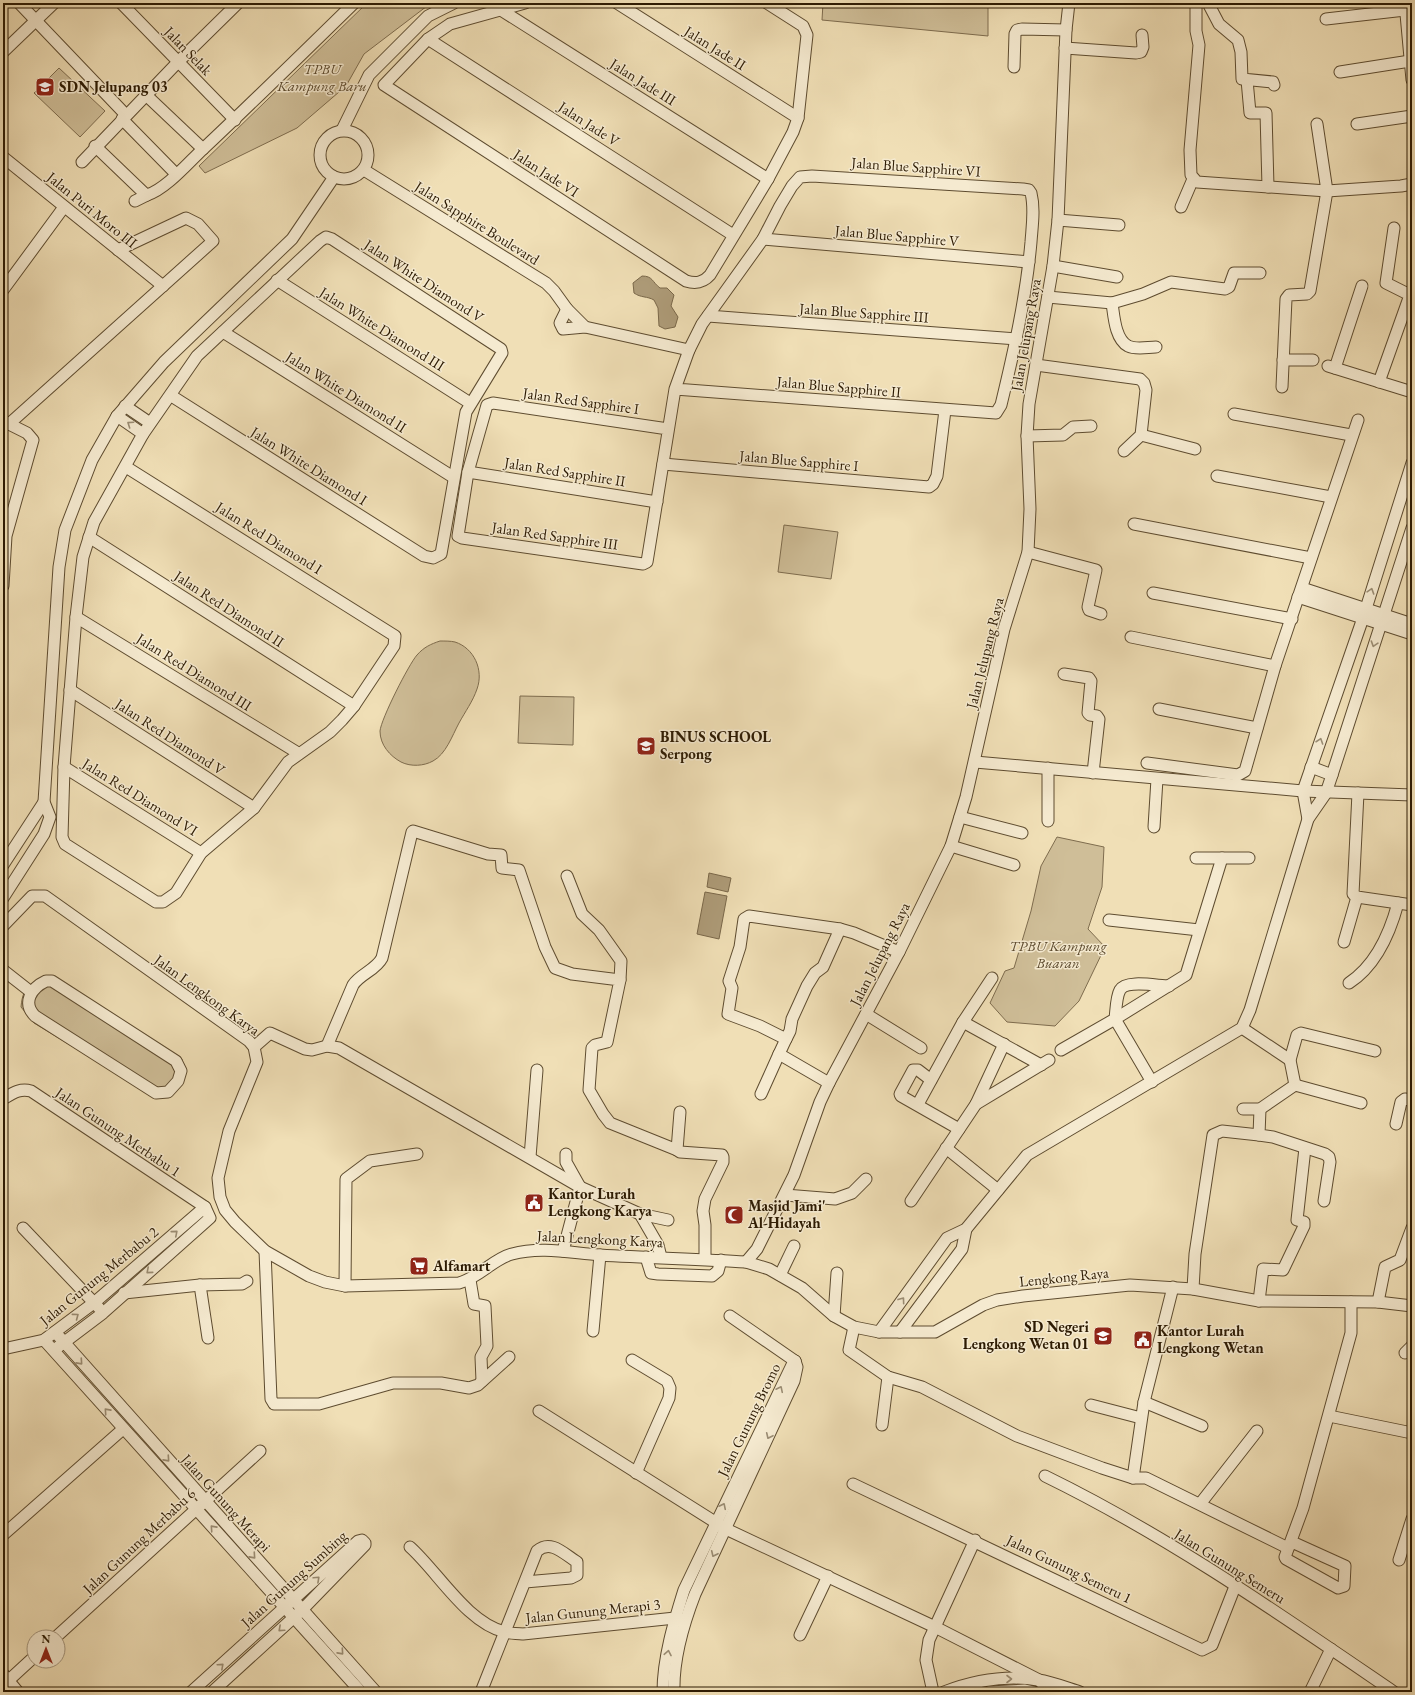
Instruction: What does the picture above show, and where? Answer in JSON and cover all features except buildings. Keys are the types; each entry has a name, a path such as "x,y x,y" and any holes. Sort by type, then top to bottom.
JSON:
{"street":[{"path":"19,3 176,174"},
{"path":"3,52 54,3"},
{"name":"Jalan Selak","path":"121,3 235,120"},
{"path":"82,162 95,146 238,3"},
{"path":"135,201 165,184 235,120 354,3"},
{"path":"342,130 369,75 428,16 454,3"},
{"path":"428,39 450,24 525,3"},
{"name":"Jalan Jade II","path":"617,3 798,118"},
{"path":"733,235 768,179 793,132 798,118 807,35 803,26 767,3"},
{"name":"Jalan Jelupang Raya","path":"746,1262 757,1249 785,1195 794,1176 820,1102 829,1083 899,952 951,846 975,762 1004,629 1028,552 1030,509 1026,436 1029,404 1053,266 1058,220 1065,48 1069,3"},
{"path":"1181,207 1193,178 1190,150 1199,45 1196,31 1196,3"},
{"path":"1208,3 1219,24 1238,40 1241,52 1242,79 1273,82 1274,85"},
{"path":"1326,19 1405,6 1412,80"},
{"name":"Jalan Jade III","path":"501,10 768,179"},
{"path":"1014,67 1015,34 1017,30 1022,28 1066,30"},
{"path":"1065,48 1136,53 1141,52 1143,47 1142,35"},
{"name":"Jalan Jade VI","path":"428,39 384,85 686,281 694,283 701,282 710,275 733,235"},
{"name":"Jalan Jade V","path":"428,39 733,235"},
{"path":"1340,72 1410,61"},
{"path":"1247,80 1250,113 1266,112 1268,187"},
{"path":"146,95 203,149"},
{"path":"1357,124 1412,116"},
{"path":"1282,387 1286,299 1289,295 1307,294 1310,291 1326,192 1318,124"},
{"path":"342,130 350,131 364,140 369,155 364,170 350,178 334,177 322,166 320,158 322,143 334,132 342,130"},
{"path":"95,146 147,195"},
{"name":"Jalan Puri Moro III","path":"3,158 163,286"},
{"name":"Jalan Sapphire Boulevard","path":"364,170 546,283 554,291 567,310 585,327"},
{"name":"Jalan Blue Sapphire VI","path":"763,239 780,206 792,186 800,177 812,176 1029,190 1032,197 1033,220 1029,262"},
{"path":"3,898 43,836 50,819 44,802 60,567 65,530 92,460 117,416 125,406 164,362 292,239 334,177"},
{"path":"1193,178 1197,182 1326,192 1412,184"},
{"path":"3,290 64,207"},
{"path":"3,586 4,535 33,440 28,433 6,422 213,241 198,224 186,218 118,250"},
{"path":"1058,220 1118,225"},
{"path":"1379,382 1410,294 1386,283 1394,228"},
{"name":"Jalan White Diamond V","path":"277,280 320,241 326,237 332,239 501,349 501,357 470,403"},
{"path":"657,502 675,389 689,350 696,333 763,239"},
{"name":"Jalan Blue Sapphire V","path":"763,239 1029,262"},
{"path":"1017,340 1029,262"},
{"path":"1053,266 1117,277"},
{"path":"1048,297 1112,303 1144,294 1171,282 1226,289 1229,287 1234,273 1260,273"},
{"path":"277,280 197,356 143,434 94,522 83,557 76,616 64,767 62,837 65,844 156,902 170,899 176,893 201,853 254,808 288,762 298,753 330,732 354,706"},
{"name":"Jalan White Diamond III","path":"277,280 470,403"},
{"path":"1362,286 1332,367 1412,392"},
{"path":"1112,303 1118,332 1122,340 1128,346 1132,347 1156,347"},
{"path":"567,310 561,319 560,326 563,329 585,327 689,350"},
{"name":"Jalan Blue Sapphire III","path":"708,316 1017,340"},
{"name":"Jalan White Diamond II","path":"223,332 453,477"},
{"name":"Jalan Blue Sapphire II","path":"675,389 992,414 998,410 1001,405 1017,340"},
{"path":"1283,360 1313,360"},
{"path":"1036,365 1140,379 1144,383 1146,390 1141,434 1124,451"},
{"name":"Jalan White Diamond I","path":"170,395 424,556 433,558 441,554 453,477"},
{"path":"453,477 462,423 470,403"},
{"name":"Jalan Red Sapphire I","path":"468,472 479,428 487,405 490,404 668,429"},
{"path":"125,406 150,423"},
{"name":"Jalan Blue Sapphire I","path":"663,464 925,487 933,484 937,476 945,410"},
{"path":"1234,414 1351,436"},
{"path":"117,416 143,434"},
{"path":"1147,763 1241,775 1246,771 1257,728 1276,666 1351,436 1358,420"},
{"path":"1026,436 1063,435 1073,427 1091,426"},
{"path":"1141,434 1195,449"},
{"path":"1308,819 1303,791 1364,613 1412,463"},
{"name":"Jalan Red Diamond I","path":"126,466 395,636 394,646 354,706"},
{"name":"Jalan Red Sapphire II","path":"468,472 657,502"},
{"name":"Jalan Red Sapphire III","path":"468,472 458,533 460,537 645,564 648,560 657,502"},
{"path":"1217,476 1331,497"},
{"path":"1134,524 1311,558"},
{"path":"879,1332 947,1238 966,1229 1027,1155 1242,1028 1250,1010 1308,819 1326,793 1412,528"},
{"name":"Jalan Red Diamond II","path":"89,537 354,706"},
{"path":"1028,552 1094,569 1096,573 1088,610 1102,614"},
{"path":"1153,593 1292,619"},
{"path":"1300,593 1382,619 1412,634"},
{"name":"Jalan Red Diamond III","path":"76,616 298,753"},
{"path":"1382,619 1412,624"},
{"path":"1131,637 1276,666"},
{"path":"1064,674 1089,678 1091,680 1088,713 1090,715 1097,716 1098,719 1093,773"},
{"name":"Jalan Red Diamond V","path":"70,690 254,808"},
{"path":"1159,709 1257,728"},
{"path":"975,762 1048,768 1157,780 1326,793 1412,795"},
{"name":"Jalan Red Diamond VI","path":"64,767 201,853"},
{"path":"1048,768 1048,821"},
{"path":"1311,768 1332,775"},
{"path":"1154,827 1157,780"},
{"path":"1344,942 1356,897 1354,896 1353,891 1358,793"},
{"path":"3,865 44,802"},
{"path":"960,817 1022,833"},
{"path":"327,1046 353,985 357,979 379,964 382,958 413,830 488,854 501,855 502,868 519,870 545,947 555,968 572,974 620,980"},
{"path":"951,846 1014,866"},
{"path":"11,852 26,862"},
{"path":"1196,858 1249,858"},
{"path":"1061,1050 1186,975 1222,858"},
{"path":"567,876 582,914 599,930 621,961 620,980 607,1042 595,1045 592,1048 590,1094 610,1123 680,1152 722,1155 723,1162 705,1199 703,1211 705,1224 705,1259"},
{"name":"Jalan Lengkong Karya","path":"3,926 32,896 45,896 249,1041 254,1048 257,1062 229,1131 218,1178 220,1197 226,1210 265,1251 309,1276 345,1286 459,1283 470,1280 502,1258 511,1254 548,1250 600,1255 646,1256 746,1262"},
{"path":"1356,897 1412,905"},
{"path":"1349,983 1361,975 1369,966 1392,924 1398,903"},
{"path":"786,1039 760,1026 729,1016 727,1013 732,988 730,981 740,947 744,919 750,916 840,930 854,933 899,952"},
{"path":"1109,920 1199,930"},
{"path":"761,1094 790,1031 792,1019 807,986 815,973 823,967 826,962 840,930"},
{"path":"3,970 31,992"},
{"path":"918,1104 963,1022 992,978"},
{"path":"52,981 176,1061 179,1066 180,1077 168,1092 156,1093 35,1016 31,1012 28,1000 31,992 41,984 52,981"},
{"path":"1154,1081 1116,1017 1120,990 1125,986 1135,984 1169,986"},
{"path":"866,1014 921,1048"},
{"path":"963,1022 1004,1044 1045,1062 976,1104"},
{"path":"1242,1028 1290,1060"},
{"path":"1295,1085 1290,1060 1297,1035 1301,1032 1375,1051"},
{"path":"254,1048 270,1033 306,1049 312,1050 327,1046 339,1048 580,1187 640,1214 668,1220"},
{"path":"911,1201 976,1104 1004,1044"},
{"path":"779,1054 829,1083"},
{"path":"530,1157 537,1070"},
{"path":"931,1080 918,1070 913,1070 900,1094 903,1098 918,1104 959,1129"},
{"path":"1243,1108 1260,1108 1295,1085 1361,1103"},
{"name":"Jalan Gunung Merbabu 1","path":"3,1099 24,1089 31,1091 205,1208 210,1218"},
{"path":"1396,1124 1401,1102 1405,1099 1411,1098"},
{"path":"1259,1135 1260,1108"},
{"path":"677,1150 680,1112"},
{"path":"1193,1289 1195,1254 1213,1135 1222,1131 1273,1137 1325,1154 1329,1157 1330,1162 1324,1201"},
{"path":"946,1148 998,1190"},
{"path":"1259,1300 1263,1270 1283,1270 1304,1226 1304,1222 1297,1220 1305,1148"},
{"path":"345,1286 346,1179 370,1160 417,1154"},
{"path":"564,1251 580,1187 566,1162 566,1154"},
{"path":"785,1195 835,1199 852,1193 866,1179"},
{"name":"Jalan Gunung Merbabu 2","path":"3,1349 44,1340 95,1302 205,1208"},
{"path":"640,1214 658,1245 661,1257"},
{"name":"Jalan Gunung Merbabu 2","path":"53,1351 103,1313 210,1218"},
{"path":"23,1228 95,1302 103,1313"},
{"path":"1378,1302 1385,1267 1400,1260 1412,1228"},
{"path":"900,1332 962,1249 966,1229"},
{"path":"780,1275 794,1246"},
{"path":"265,1251 271,1399 274,1404 319,1404 393,1383 441,1383 469,1388 478,1385 509,1357"},
{"path":"593,1331 600,1255"},
{"path":"646,1256 651,1273 658,1274 712,1276 718,1271 721,1260"},
{"path":"932,1259 946,1270"},
{"name":"Lengkong Raya","path":"746,1262 769,1269 802,1288 834,1316 854,1327 879,1332 935,1332 983,1305 1023,1296 1130,1285 1193,1289 1259,1300 1378,1302 1412,1306"},
{"path":"834,1316 837,1273"},
{"path":"470,1280 474,1304 485,1306 487,1346 481,1357 482,1381"},
{"path":"124,1293 200,1285 242,1284 247,1281"},
{"path":"200,1285 208,1338"},
{"path":"1133,1478 1144,1402 1174,1287"},
{"path":"854,1327 849,1350 888,1378 922,1387 1017,1436 1102,1468 1133,1478 1146,1478 1290,1545 1345,1566 1344,1586 1338,1588 1286,1559 1285,1554 1290,1545 1303,1508 1351,1333 1351,1302"},
{"path":"730,1316 795,1361"},
{"name":"Jalan Gunung Merapi","path":"55,1332 204,1501 361,1692"},
{"name":"Jalan Gunung Merapi","path":"44,1340 195,1509 290,1604"},
{"path":"632,1360 667,1381 670,1388 669,1398 636,1472"},
{"name":"Jalan Gunung Bromo","path":"674,1692 674,1678 684,1590 795,1361"},
{"name":"Jalan Gunung Bromo","path":"663,1692 663,1678 680,1620 695,1594 794,1381 797,1367 795,1361"},
{"path":"882,1425 888,1378"},
{"path":"1144,1402 1202,1426"},
{"path":"1092,1405 1142,1418"},
{"path":"539,1411 726,1529 934,1627 1038,1680 1080,1692"},
{"path":"1329,1416 1412,1433"},
{"path":"3,1535 123,1429"},
{"path":"1200,1504 1257,1431"},
{"name":"Jalan Gunung Merbabu 6","path":"65,1629 260,1451"},
{"name":"Jalan Gunung Semeru","path":"1045,1476 1079,1492 1236,1584 1394,1692"},
{"name":"Jalan Gunung Semeru 1","path":"854,1484 1202,1650 1212,1645 1236,1584"},
{"path":"1399,1560 1412,1519"},
{"name":"Jalan Gunung Sumbing","path":"191,1692 358,1541 362,1540 365,1543 365,1545 298,1614 212,1692"},
{"path":"933,1692 926,1660 929,1640 974,1540"},
{"name":"Jalan Gunung Merapi 3","path":"481,1692 537,1551 543,1546 551,1545 577,1562 577,1575 571,1578 525,1582"},
{"name":"Jalan Gunung Merapi 3","path":"410,1547 424,1560 467,1610 484,1622 504,1632 523,1634 680,1620"},
{"path":"800,1635 828,1576"},
{"name":"Jalan Gunung Merapi","path":"298,1614 376,1692"},
{"path":"1310,1692 1331,1649"},
{"path":"18,1692 6,1677 26,1663"},
{"path":"944,1692 962,1685 996,1679 1038,1680 1050,1692"},
{"path":"989,1692 1025,1690 1034,1692"}],"green space":[{"name":"TPBU Kampung Baru","path":"367,3 431,3 364,54 346,86 297,128 205,173 199,166"},
{"path":"823,3 988,3 988,36 822,20"},
{"path":"59,68 105,111 80,137 34,93"},
{"path":"784,525 838,532 831,579 778,572"},
{"path":"440,641 455,642 462,645 472,654 478,667 479,682 471,702 442,754 438,758 426,764 405,764 393,757 386,750 380,736 380,731 385,715 413,660 425,648"},
{"path":"520,696 574,697 573,745 518,743"},
{"name":"TPBU Kampung Buaran","path":"1057,837 1104,847 1102,887 1088,929 1105,947 1079,1001 1055,1026 1007,1022 990,1003 1005,971 1014,968 1031,911 1041,866"},
{"path":"54,977 182,1059 183,1076 176,1090 134,1084 34,1023 21,1007 24,993 30,985 35,982"}],"shaded area":[{"path":"642,276 650,278 660,288 667,288 674,295 671,306 678,317 675,327 665,329 659,326 658,308 654,300 634,293 633,283"},
{"path":"709,873 731,878 728,892 707,887"},
{"path":"705,892 727,896 719,939 697,934"}],"place":[{"name":"SDN Jelupang 03","path":"45,87"},
{"name":"BINUS SCHOOL Serpong","path":"646,746"},
{"name":"Kantor Lurah Lengkong Karya","path":"534,1203"},
{"name":"Masjid Jami' Al-Hidayah","path":"734,1215"},
{"name":"Alfamart","path":"419,1266"},
{"name":"SD Negeri Lengkong Wetan 01","path":"1103,1336"},
{"name":"Kantor Lurah Lengkong Wetan","path":"1143,1340"}]}
